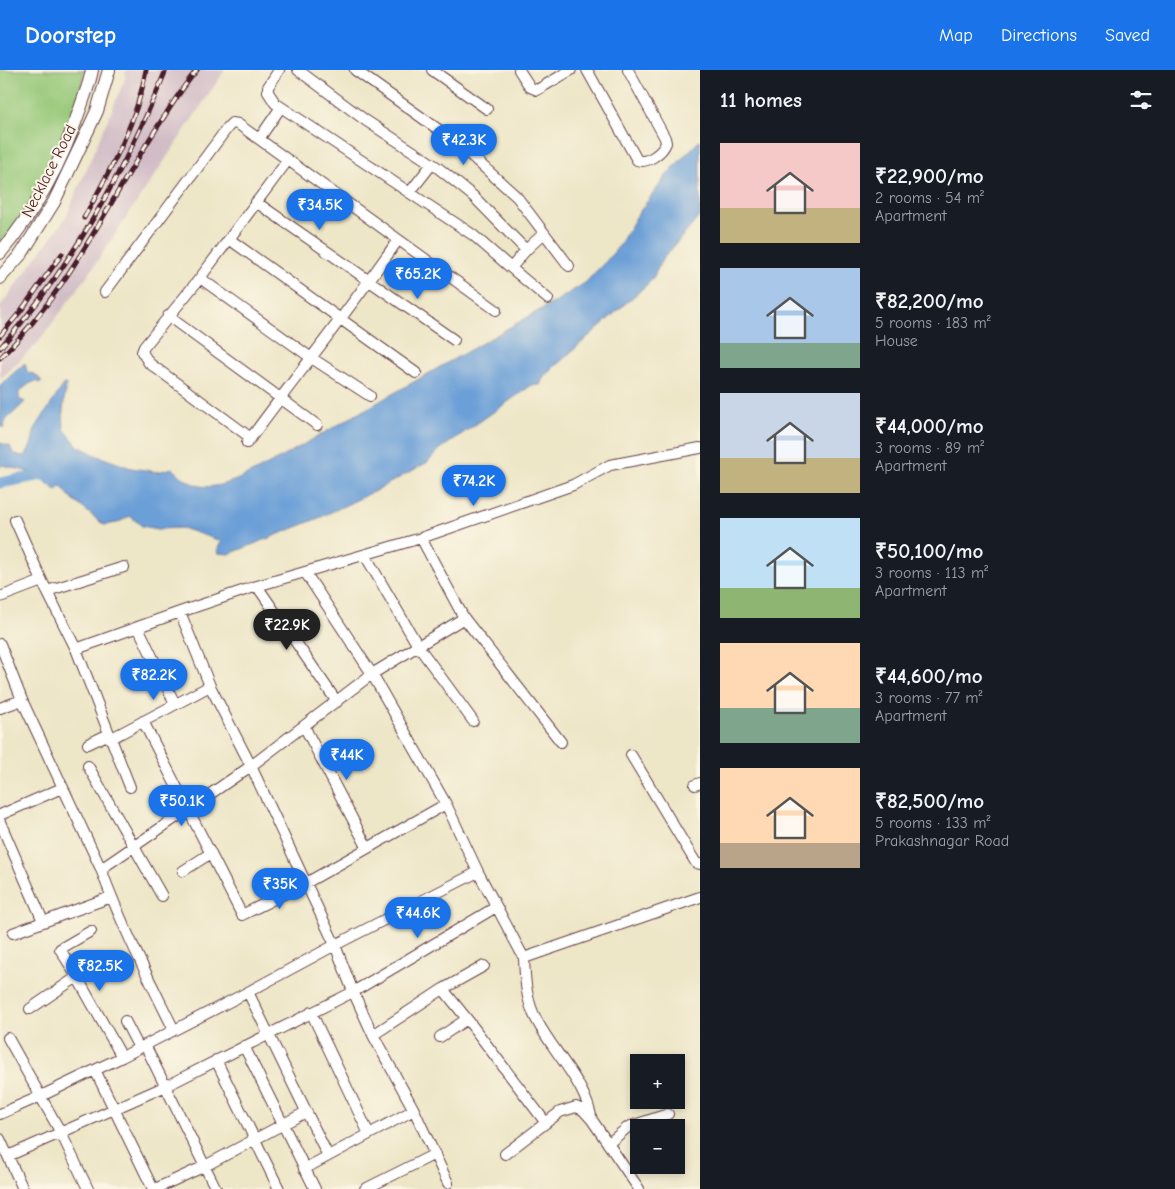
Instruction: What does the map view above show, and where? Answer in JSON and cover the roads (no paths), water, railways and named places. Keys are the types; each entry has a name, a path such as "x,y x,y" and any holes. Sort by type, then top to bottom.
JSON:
{"main road":[{"name":"Necklace Road","path":"0,253 11,240 49,180 72,133 92,70"},
{"name":"Necklace Road","path":"0,278 22,253 54,202 97,111 109,70"},
{"path":"26,217 39,226"}],"street":[{"path":"279,70 268,87 270,97 282,107 473,235 548,299"},
{"path":"298,70 365,120 432,164 473,196 526,250"},
{"path":"355,70 456,142 517,197 569,266"},
{"path":"432,70 487,109"},
{"path":"519,70 530,87 537,90 572,70"},
{"path":"587,70 637,160 644,162 661,152 666,144 665,138 628,70"},
{"path":"259,139 282,107"},
{"path":"105,292 232,123 238,124 496,310"},
{"path":"288,160 142,352 145,358 249,441 398,240"},
{"path":"410,192 432,164"},
{"path":"256,202 454,340"},
{"path":"511,268 544,233"},
{"path":"229,239 416,373"},
{"path":"200,278 310,357 370,396"},
{"path":"168,316 317,424"},
{"path":"76,649 258,586 421,538 573,484 610,465 700,448"},
{"path":"15,520 44,586 76,649 130,787"},
{"path":"421,538 464,618 561,742"},
{"path":"364,555 418,646 473,720"},
{"path":"0,597 124,567"},
{"path":"305,572 372,674 446,804 478,872 524,958 528,999 535,1018 581,1087 590,1106 592,1120"},
{"path":"258,586 337,702"},
{"path":"180,612 210,686 251,766 335,945 353,992 373,1034 414,1110 448,1182"},
{"path":"101,869 251,766 372,674 464,618"},
{"path":"138,627 175,704"},
{"path":"0,644 22,700 101,869 111,897 174,1030"},
{"path":"88,744 109,737 143,721 210,686"},
{"path":"0,708 22,700"},
{"path":"143,721 242,916 306,883 446,804"},
{"path":"304,726 367,847"},
{"path":"631,755 696,863 700,864"},
{"path":"88,766 162,896"},
{"path":"0,815 62,788"},
{"path":"0,822 44,921"},
{"path":"183,871 211,853"},
{"path":"0,1114 142,1047 478,872"},
{"path":"13,933 111,897"},
{"path":"524,958 700,897"},
{"path":"8,1156 166,1086 353,992 496,907"},
{"path":"91,931 60,949 122,1057"},
{"path":"373,1034 443,989 484,966"},
{"path":"30,1009 77,977"},
{"path":"443,989 546,1123"},
{"path":"248,992 328,1156"},
{"path":"311,1012 369,1134"},
{"path":"440,1037 467,1019"},
{"path":"125,1021 166,1086 216,1189"},
{"path":"8,1038 61,1133 88,1189"},
{"path":"244,1046 315,1189"},
{"path":"216,1060 279,1189"},
{"path":"95,1070 154,1189 205,1166 306,1112"},
{"path":"505,1154 560,1112 576,1107 583,1110 592,1120 639,1189"},
{"path":"304,1168 414,1110"},
{"path":"608,1144 628,1127 668,1114"},
{"path":"0,1139 23,1189"},
{"path":"366,1189 435,1154"}],"water":[{"path":"700,140 700,216 662,260 652,280 544,376 540,385 532,385 439,450 428,462 375,491 319,518 229,554 218,553 221,541 182,528 158,529 142,526 130,516 117,523 104,525 73,500 61,486 56,490 34,473 2,465 0,467 0,443 10,446 13,453 22,456 26,455 35,429 64,384 66,384 63,411 64,429 78,446 98,456 131,468 158,472 172,468 188,481 203,486 223,484 244,477 585,283 619,246 638,214 669,172"},
{"path":"25,363 27,372 36,375 42,381 29,384 19,392 19,399 25,402 5,421 4,428 0,426 0,385"}],"waterway":[{"path":"0,483 53,473"}],"railway":[{"path":"84,218 129,128 142,90 146,70"},
{"path":"0,348 51,284 95,216 133,144 166,70"},
{"path":"0,358 25,332 68,274 143,150 197,70"},
{"path":"0,336 62,254"}]}
